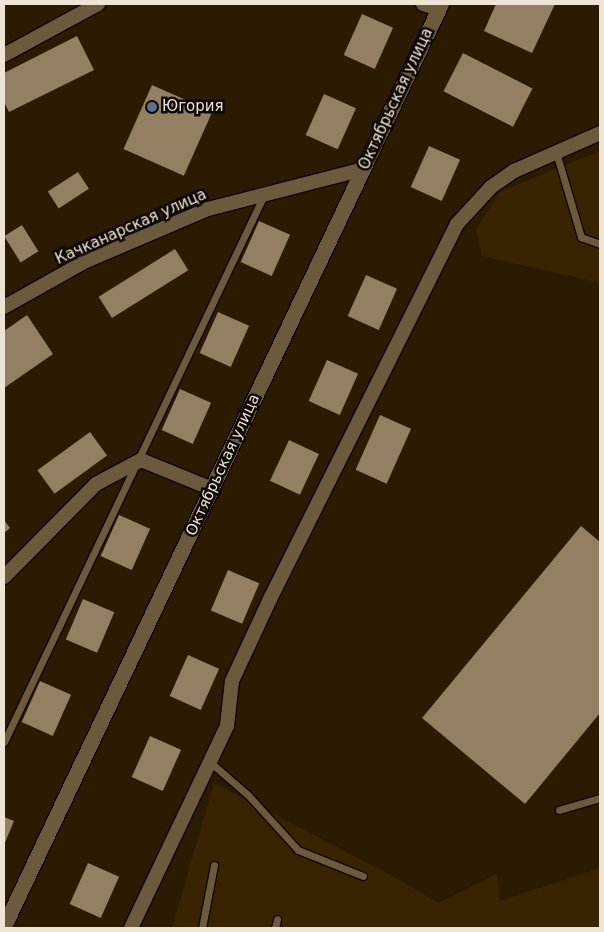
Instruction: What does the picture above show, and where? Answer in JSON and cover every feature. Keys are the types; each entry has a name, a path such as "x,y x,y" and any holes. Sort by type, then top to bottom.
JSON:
{"street":[{"path":"4,56 98,4"},
{"path":"423,4 440,6"},
{"name":"Октябрьская улица","path":"4,926 440,6"},
{"path":"131,928 227,726 232,681 271,596 457,224 498,182 514,171 600,133"},
{"name":"Качканарская улица","path":"4,307 86,261 208,209 364,169"},
{"path":"4,577 96,484 141,460 212,489"}],"lane":[{"path":"556,152 581,237 600,244"},
{"path":"4,742 141,460 264,195"},
{"path":"210,762 248,795 298,850 362,876"},
{"path":"559,810 600,798"},
{"path":"202,928 214,865"},
{"path":"275,928 277,919"}],"shaded area":[{"path":"600,151 600,289 597,282 482,256 476,229 501,191"},
{"path":"214,783 398,879 438,903 497,874 500,901 600,868 600,928 172,928"}],"building":[{"path":"496,4 555,4 532,53 484,31"},
{"path":"362,14 393,28 375,69 344,55"},
{"path":"77,36 94,70 9,112 4,102 4,73"},
{"path":"463,53 532,88 513,127 443,91"},
{"path":"152,85 212,112 184,176 124,149"},
{"path":"324,94 356,108 338,149 306,135"},
{"path":"429,146 460,160 442,201 411,187"},
{"path":"78,172 89,189 59,208 48,192"},
{"path":"259,221 290,235 272,276 241,262"},
{"path":"22,225 38,251 21,262 4,236"},
{"path":"175,249 188,270 112,318 99,297"},
{"path":"366,275 397,289 379,330 348,316"},
{"path":"218,312 249,326 231,367 200,353"},
{"path":"27,315 53,354 4,388 4,331"},
{"path":"327,360 358,374 340,415 309,401"},
{"path":"180,389 211,403 193,444 162,430"},
{"path":"380,415 411,429 387,484 356,470"},
{"path":"90,432 107,455 54,494 37,470"},
{"path":"289,440 319,454 300,495 270,481"},
{"path":"119,515 150,529 132,570 101,556"},
{"path":"4,520 10,528 4,533"},
{"path":"581,526 600,542 600,713 525,804 422,718"},
{"path":"228,570 259,583 242,624 211,611"},
{"path":"83,599 114,612 97,653 66,640"},
{"path":"188,655 219,669 201,710 170,696"},
{"path":"40,681 71,695 53,736 22,722"},
{"path":"150,736 181,750 163,791 132,777"},
{"path":"4,817 14,821 4,845"},
{"path":"88,863 119,877 101,918 70,904"}],"place":[{"name":"Югория","path":"152,107"}]}
